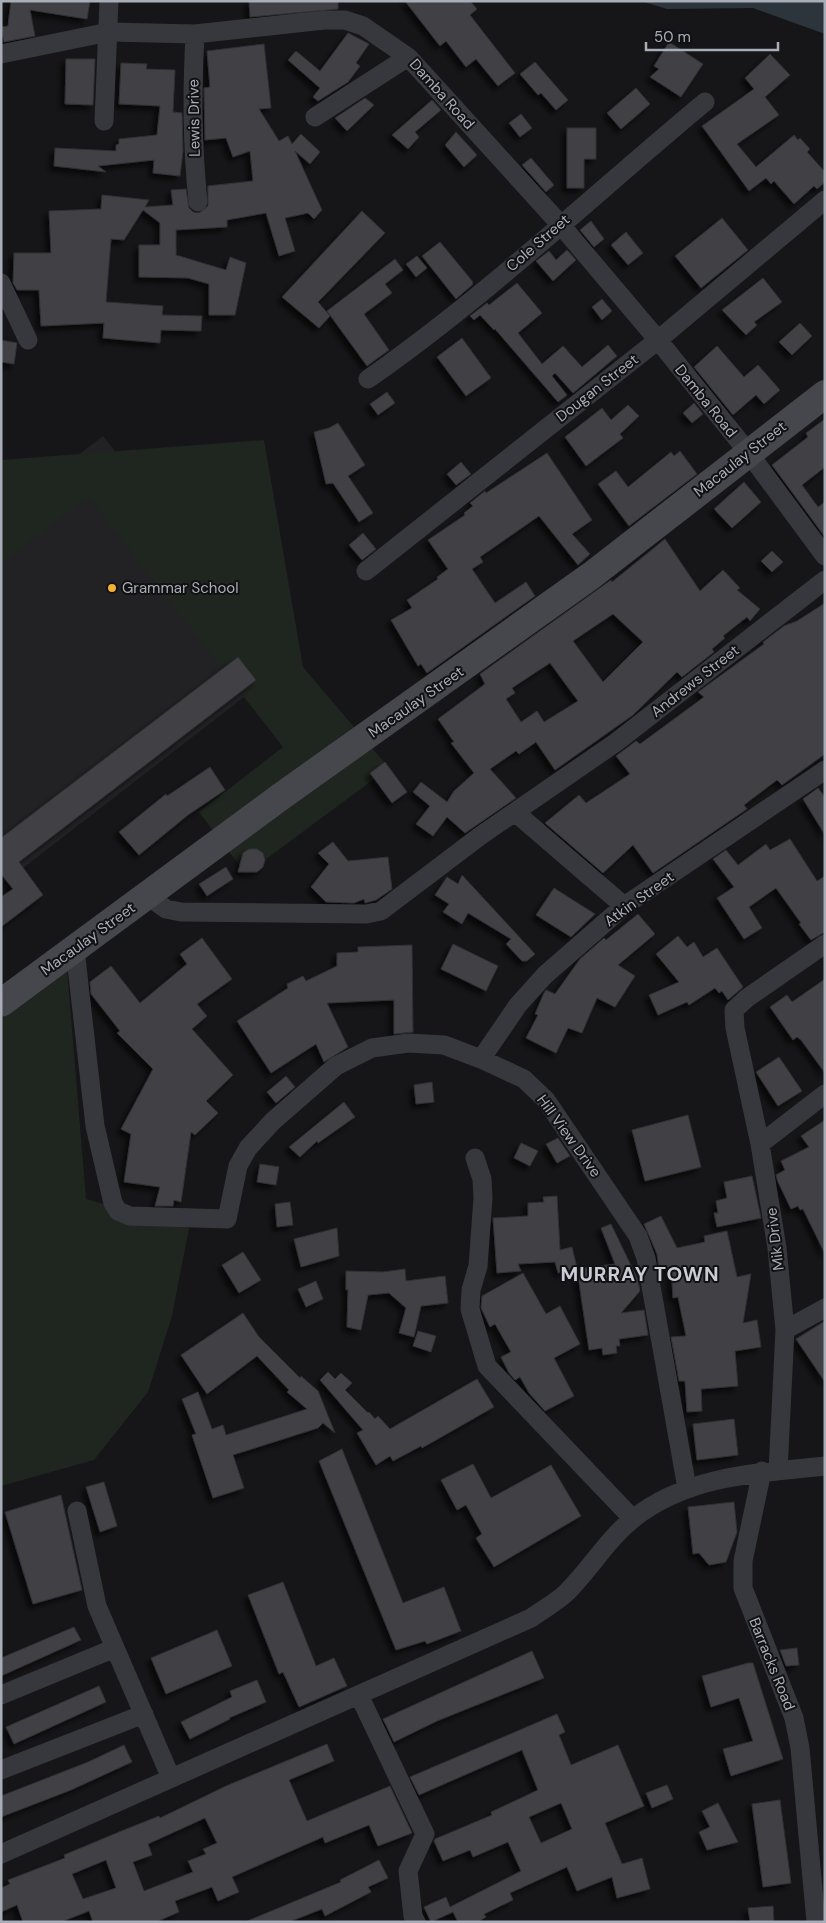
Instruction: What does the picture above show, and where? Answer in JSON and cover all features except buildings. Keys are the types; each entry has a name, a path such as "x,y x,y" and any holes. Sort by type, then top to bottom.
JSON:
{"street":[{"path":"104,121 109,1"},
{"name":"Damba Road","path":"1,54 109,32 195,34 324,20 345,20 363,26 408,57 560,224 658,340 748,452 825,556"},
{"name":"Lewis Drive","path":"195,34 191,102 192,147 198,202"},
{"path":"315,117 408,57"},
{"name":"Cole Street","path":"368,379 427,338 705,102"},
{"name":"Dougan Street","path":"366,571 658,340 825,200"},
{"path":"1,283 28,340"},
{"name":"Macaulay Street","path":"1,1003 283,795 592,576 748,452 825,394"},
{"name":"Andrews Street","path":"148,896 166,909 181,912 366,914 381,911 480,836 564,780 825,580"},
{"name":"Atkin Street","path":"481,1059 518,1005 546,975 624,906 825,770"},
{"path":"516,813 624,906"},
{"name":"Mik Drive","path":"770,1471 785,1330 777,1248 760,1144 735,1028 734,1010 747,998 825,944"},
{"name":"Hill View Drive","path":"75,950 95,1126 113,1203 118,1212 130,1216 227,1220 238,1166 248,1148 273,1121 336,1066 372,1048 408,1042 444,1045 481,1059 524,1079 546,1100 638,1236 646,1258 687,1488"},
{"path":"760,1144 825,1094"},
{"path":"475,1158 482,1179 483,1198 478,1266 471,1290 470,1309 487,1366 633,1519"},
{"path":"785,1330 825,1308"},
{"path":"1,1854 531,1618 565,1594 592,1560 633,1519 654,1504 687,1488 716,1479 770,1471 825,1466"},
{"name":"Barracks Road","path":"770,1471 743,1561 742,1588 794,1718 800,1748 816,1922"},
{"path":"77,1510 97,1606 171,1778"},
{"path":"1,1695 115,1648"},
{"path":"359,1696 425,1834 408,1871 412,1916 416,1922"},
{"path":"1,1770 144,1714"}],"shaded area":[{"path":"641,1 825,1 825,34 753,8 667,9"},
{"name":"Grammar School","path":"103,436 284,666 1,885 1,515"},
{"path":"264,440 303,667 389,768 246,874 199,812 283,747 88,497 1,564 1,460"},
{"path":"67,968 86,1199 189,1228 172,1316 148,1392 94,1460 1,1486 1,1019"}],"place":[{"name":"Grammar School","path":"112,588"}],"district":[{"name":"MURRAY TOWN","path":"640,1274"}]}
